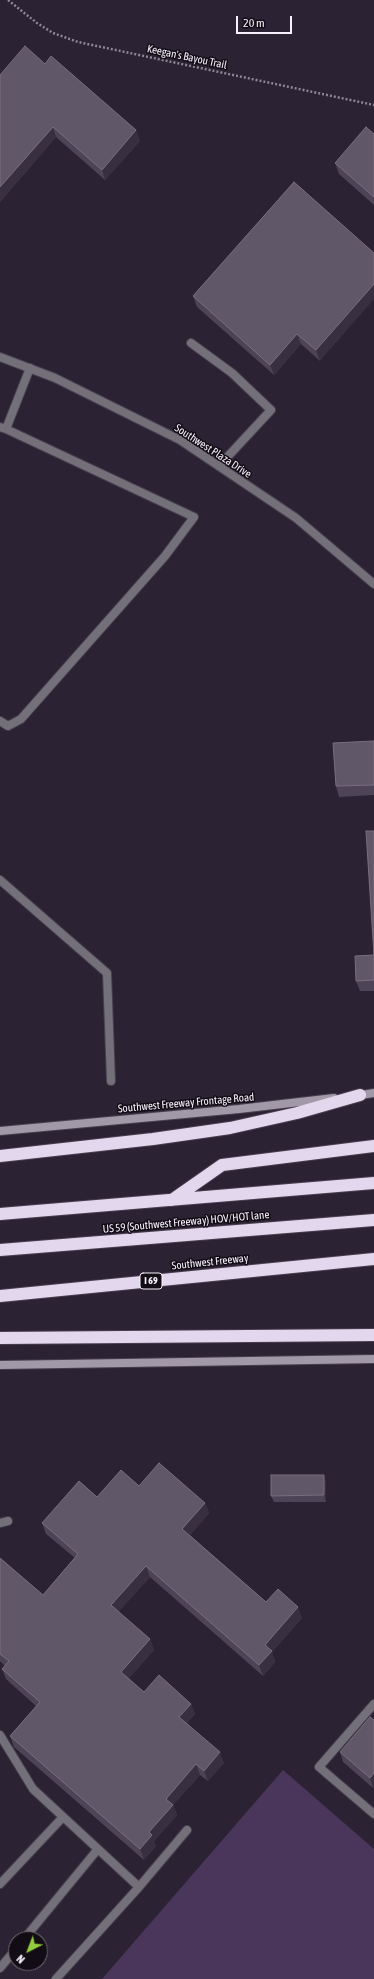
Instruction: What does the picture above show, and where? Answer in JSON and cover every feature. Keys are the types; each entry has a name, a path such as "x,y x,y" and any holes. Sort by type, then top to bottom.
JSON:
{"highway":[{"path":"0,1156 153,1139 230,1128 297,1113 360,1095"},
{"path":"171,1200 222,1165 374,1146"},
{"path":"0,1214 374,1183"},
{"name":"US 59 (Southwest Freeway) HOV/HOT lane","path":"0,1250 374,1220"},
{"name":"Southwest Freeway","path":"0,1296 374,1260"},
{"path":"0,1338 374,1335"}],"main road":[{"name":"Southwest Freeway Frontage Road","path":"0,1131 239,1109 374,1093"},
{"path":"0,1365 374,1359"}],"street":[{"path":"191,343 232,374 271,410 219,466"},
{"name":"Southwest Plaza Drive","path":"0,357 55,378 180,440 296,518 374,584"},
{"path":"0,721 8,726 21,719 165,556 194,517 3,428 30,368"},
{"path":"0,880 107,973 111,1081"},
{"path":"374,1704 320,1767 374,1814"},
{"path":"0,1735 33,1789 138,1887"},
{"path":"0,1884 63,1817"},
{"path":"56,1979 188,1830"},
{"path":"31,1931 98,1849"},
{"path":"0,1968 8,1958"}],"path":[{"name":"Keegan's Bayou Trail","path":"8,0 37,23 54,33 78,42 374,105"}],"shaded area":[{"path":"283,1770 374,1849 374,1979 102,1979"}],"building":[{"path":"25,46 45,64 51,56 136,130 102,170 53,127 0,187 0,75"},
{"path":"366,127 374,134 374,197 335,163"},
{"path":"294,182 374,253 374,284 316,350 297,334 270,365 193,296"},
{"path":"374,741 374,785 336,786 333,743"},
{"path":"366,831 374,831 374,955"},
{"path":"374,955 374,980 356,981 355,956"},
{"path":"159,1463 205,1503 182,1529 266,1602 278,1589 298,1607 265,1645 272,1651 259,1665 146,1566 111,1605 150,1639 121,1672 144,1692 159,1675 191,1704 179,1717 220,1752 204,1771 196,1764 166,1799 173,1805 149,1832 152,1835 140,1849 10,1736 40,1702 2,1669 9,1661 0,1654 0,1558 43,1595 78,1554 42,1523 79,1481 97,1497 121,1470 139,1486"},
{"path":"271,1475 324,1475 324,1495 271,1496"},
{"path":"370,1717 374,1720 374,1773 370,1778 340,1752"}]}
